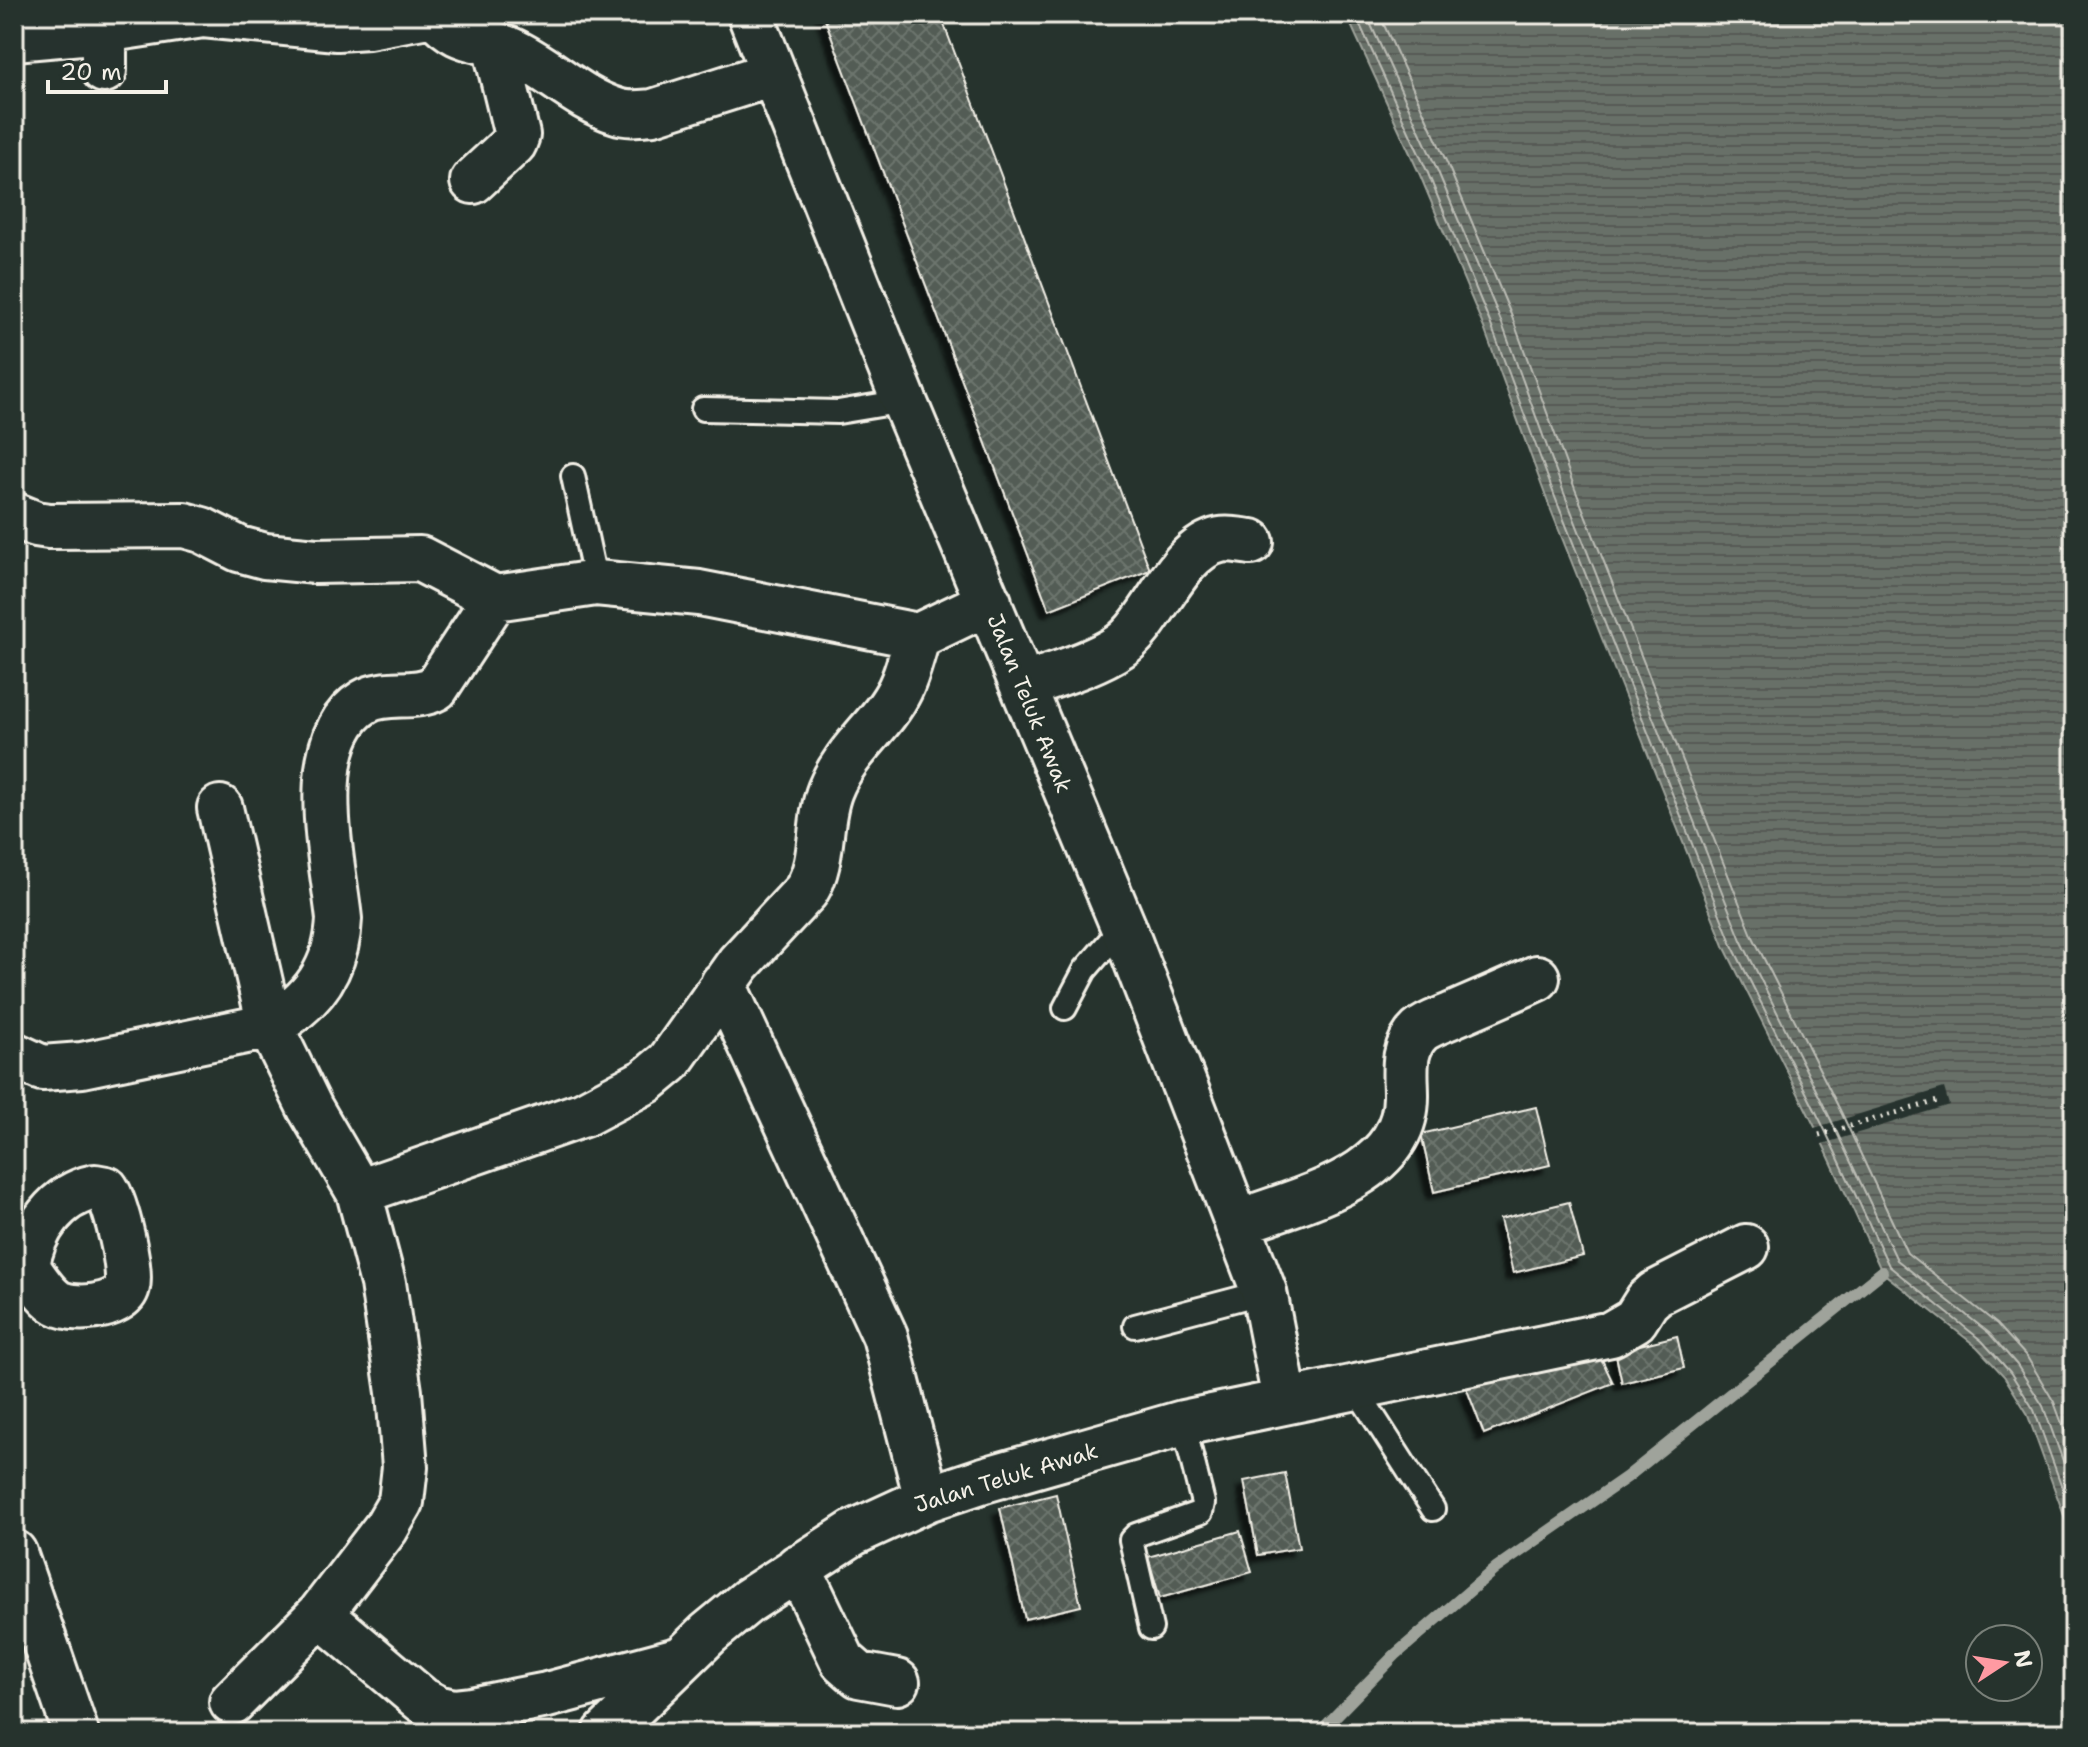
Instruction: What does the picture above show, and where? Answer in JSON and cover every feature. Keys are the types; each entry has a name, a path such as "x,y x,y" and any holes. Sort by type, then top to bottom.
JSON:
{"street":[{"path":"14,38 122,34 203,15 337,28 433,14 456,34 521,56 575,90 617,111 635,114 676,106 772,74"},
{"name":"Jalan Teluk Awak","path":"750,14 904,401 1123,926 1264,1292 1285,1400"},
{"path":"473,181 514,143 517,135 495,45"},
{"path":"14,515 49,526 184,525 202,530 239,549 265,556 316,561 420,559 495,598 596,583 699,593 918,636 989,602"},
{"path":"1023,686 1120,645 1141,625 1181,569 1211,543 1229,539 1251,542"},
{"path":"14,1055 42,1068 82,1065 270,1026 293,1014 319,985 334,957 338,940 339,919 327,787 334,737 353,711 368,700 436,688 495,598"},
{"path":"359,1192 584,1114 646,1081 669,1062 723,984 814,878 829,792 856,745 901,688 918,636"},
{"path":"220,808 270,1026 310,1108 359,1192 383,1283 399,1392 405,1467 401,1502 386,1528 320,1614 232,1702"},
{"path":"1237,1223 1340,1183 1373,1165 1388,1150 1399,1130 1405,1112 1404,1071 1408,1051 1422,1029 1537,978"},
{"path":"723,984 885,1336 927,1499"},
{"name":"Jalan Teluk Awak","path":"606,1733 681,1659 748,1601 853,1533 927,1499 1183,1423 1611,1334 1635,1320 1656,1293 1746,1247"},
{"path":"14,1553 76,1733"},
{"path":"798,1567 843,1661 859,1675 897,1682"},
{"path":"320,1614 422,1700 453,1712 547,1695 681,1659"}],"lane":[{"path":"703,409 838,412 904,401"},
{"path":"573,476 596,583"},
{"path":"1065,1008 1085,970 1123,926"},
{"path":"1135,1326 1264,1292"},
{"path":"1354,1386 1433,1509"},
{"path":"1151,1628 1131,1540 1136,1535 1201,1512 1203,1503 1183,1423"}],"path":[{"path":"1819,1135 1941,1100"}],"water":[{"path":"1346,14 2074,14 2074,1543 2027,1413 2004,1376 1977,1347 1882,1272 1815,1127 1725,948 1547,500 1484,328 1420,175"}],"pier":[{"path":"1944,1088 1949,1105 1819,1145 1811,1129"}],"building":[{"path":"823,14 940,14 1150,570 1049,610"},
{"path":"1536,1107 1550,1165 1434,1192 1421,1134"},
{"path":"1569,1202 1583,1256 1513,1273 1500,1219"},
{"path":"1677,1336 1684,1368 1622,1383 1615,1351"},
{"path":"1596,1347 1613,1383 1484,1434 1466,1387"},
{"path":"1285,1473 1299,1548 1258,1555 1244,1481"},
{"path":"1056,1494 1081,1606 1025,1619 1000,1508"},
{"path":"1240,1531 1252,1572 1160,1598 1148,1557"}],"waterway":[{"path":"1319,1733 1395,1655 1496,1568 1627,1477 1882,1272"}]}
